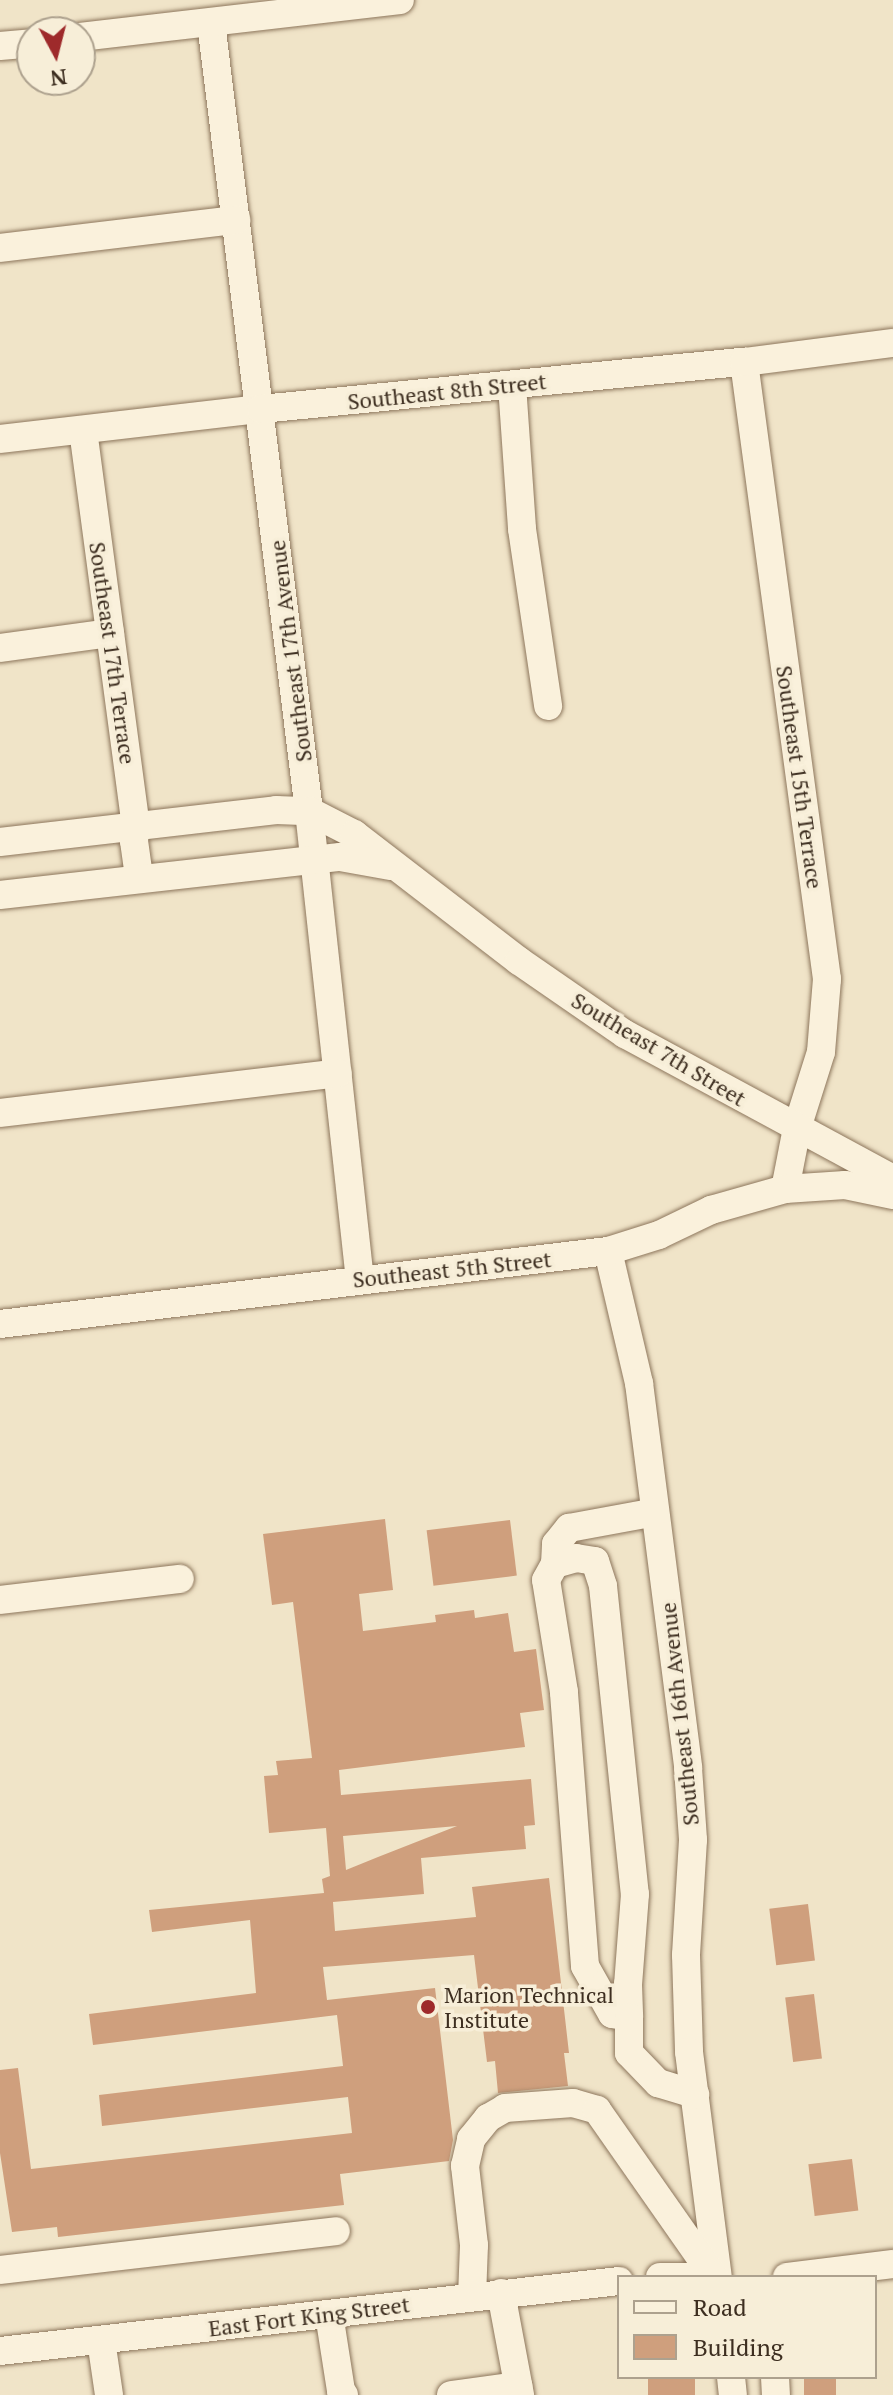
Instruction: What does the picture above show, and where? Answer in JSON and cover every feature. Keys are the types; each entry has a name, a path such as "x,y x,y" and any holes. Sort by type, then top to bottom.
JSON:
{"street":[{"path":"96,35 400,0"},
{"name":"Southeast 17th Avenue","path":"211,23 309,811 360,1279"},
{"path":"0,248 236,220"},
{"name":"Southeast 8th Street","path":"0,439 261,409 744,362 893,343"},
{"name":"Southeast 15th Terrace","path":"744,362 827,979 821,1052 797,1128 785,1189"},
{"path":"512,385 522,529 548,706"},
{"name":"Southeast 17th Terrace","path":"83,430 136,826 134,841 139,877"},
{"path":"0,648 110,633"},
{"name":"Southeast 7th Street","path":"0,842 276,810 309,811 354,834 519,961 625,1034 893,1179"},
{"name":"Southeast 7th Street","path":"0,895 314,859 356,858 402,868"},
{"path":"0,1113 338,1073"},
{"name":"Southeast 5th Street","path":"0,1324 608,1251 659,1235 711,1210 785,1189 845,1185 893,1195"},
{"name":"Southeast 16th Avenue","path":"608,1251 639,1383 690,1797 693,1840 686,1955 695,2094 716,2275"},
{"path":"629,2017 612,2014 585,1966 564,1692 546,1580 555,1564 556,1544 569,1528 655,1512"},
{"path":"555,1564 576,1558 595,1561 603,1586 635,1894 629,2053 658,2083 695,2094"},
{"path":"0,1600 180,1579"},
{"path":"472,2297 474,2245 465,2166 471,2139 488,2118 505,2108 573,2103 597,2110 715,2275"},
{"path":"0,2270 336,2231"},
{"path":"834,2274 893,2264"},
{"name":"East Fort King Street","path":"0,2351 617,2281"},
{"path":"451,2395 519,2390 501,2293"},
{"path":"329,2314 344,2395"},
{"path":"101,2340 109,2395"}],"building":[{"path":"385,1519 393,1590 359,1594 363,1631 436,1622 435,1615 474,1610 475,1618 508,1613 514,1652 536,1649 544,1710 520,1713 525,1747 339,1770 341,1795 531,1779 535,1825 524,1826 526,1849 421,1858 424,1894 333,1902 335,1931 476,1917 472,1887 549,1878 569,2053 564,2053 568,2086 498,2093 495,2061 487,2062 474,1955 323,1967 327,2000 435,1988 453,2140 449,2161 340,2174 344,2205 58,2237 57,2227 12,2232 0,2153 0,2070 18,2068 31,2169 352,2133 348,2097 102,2126 99,2095 343,2066 337,2015 93,2045 89,2014 256,1993 250,1920 152,1932 149,1910 324,1893 322,1879 330,1876 326,1828 269,1833 264,1776 278,1775 276,1761 312,1758 293,1602 272,1605 263,1534","holes":["457,1826 346,1870 343,1836"]},
{"path":"510,1520 517,1576 433,1586 427,1530"},
{"path":"808,1904 815,1961 776,1965 769,1909"},
{"path":"814,1994 822,2059 793,2062 785,1998"},
{"path":"852,2159 858,2211 815,2216 808,2164"},
{"path":"648,2379 695,2379 695,2395 648,2395"},
{"path":"804,2379 836,2379 836,2395 804,2395"}],"place":[{"name":"Marion Technical Institute","path":"428,2007"}]}
